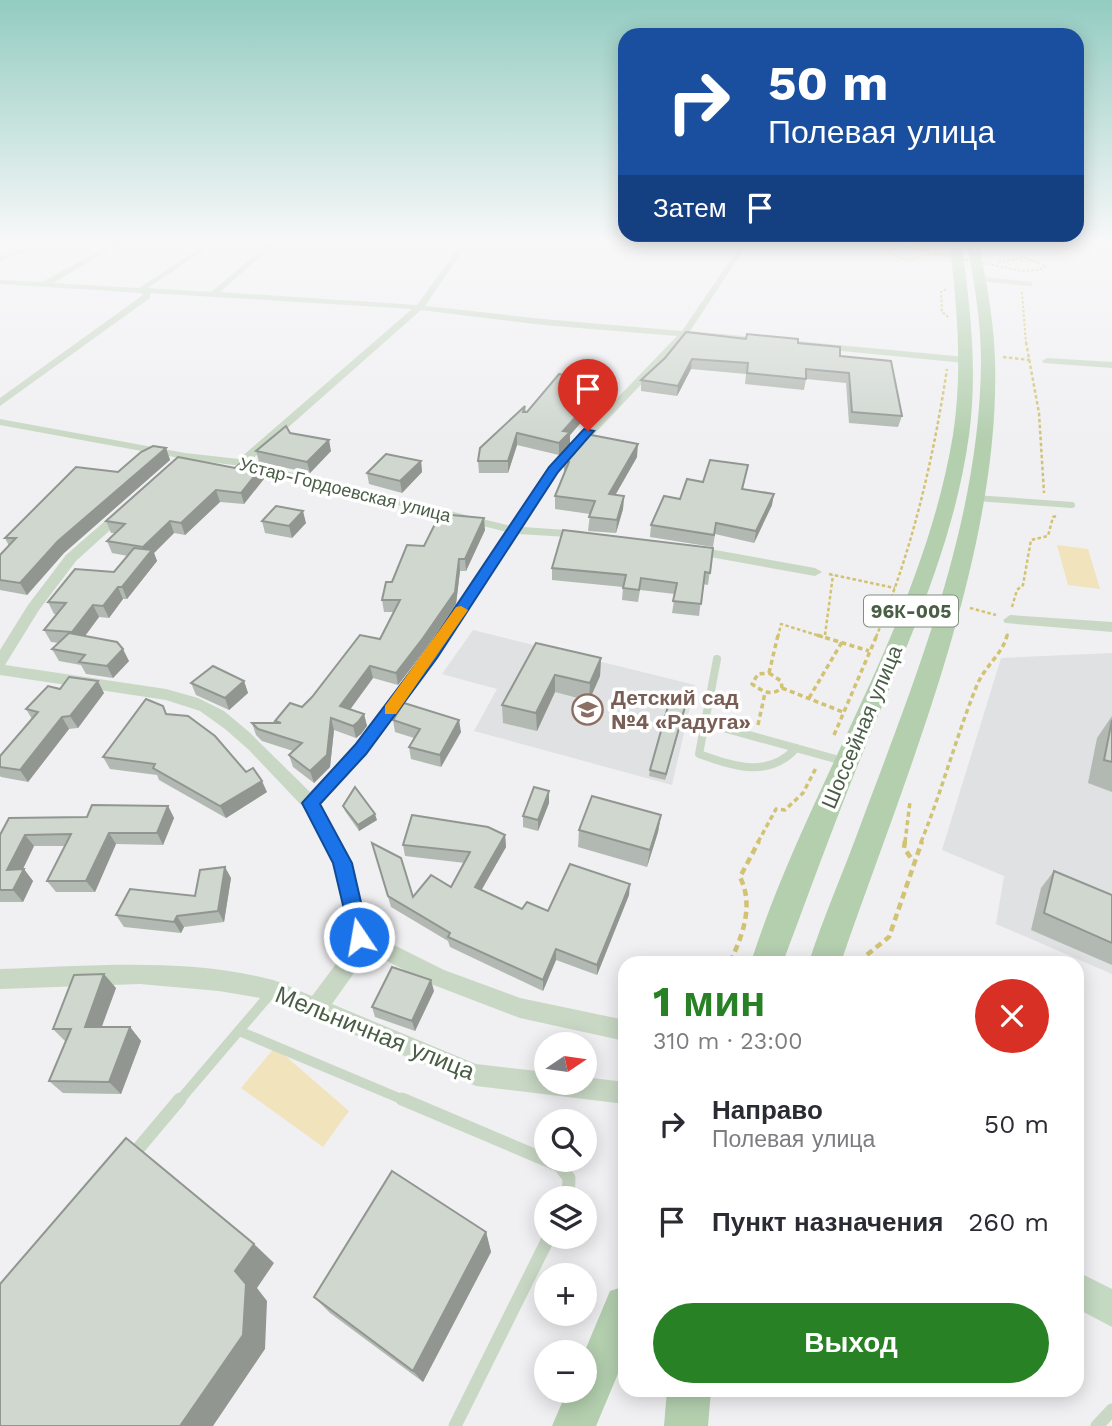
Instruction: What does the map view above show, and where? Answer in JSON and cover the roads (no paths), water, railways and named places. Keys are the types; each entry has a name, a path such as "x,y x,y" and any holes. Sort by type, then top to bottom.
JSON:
{"main road":[{"name":"Шоссейная улица","path":"769,956 846,762 927,570 948,498 961,434 956,359 963,307"},
{"name":"Шоссейная улица","path":"827,956 950,607 975,498 985,438 988,360 983,307"},
{"path":"1084,1292 1112,1309"},
{"path":"574,1426 618,1322"},
{"path":"686,1426 689,1397"}],"street":[{"path":"0,403 130,307"},
{"path":"413,307 683,335 776,341 956,359"},
{"path":"241,463 420,307"},
{"path":"310,803 360,750 432,655 554,470 683,335 702,307"},
{"path":"1047,361 1112,365"},
{"name":"Устар-Гордоевская улица","path":"0,422 179,461 241,463 513,530 595,537"},
{"path":"0,662 33,608 71,558 133,503"},
{"path":"682,548 815,572"},
{"path":"1010,620 1112,626"},
{"path":"0,670 51,673 175,695 198,703 218,715 244,738 310,803 343,863 359,937 347,966 317,1007"},
{"path":"359,937 438,977 520,1008 618,1029"},
{"name":"Мельничная улица","path":"0,979 140,974 219,981 273,990 475,1075 618,1092"}],"lane":[{"path":"975,498 1072,505"},
{"path":"717,659 699,754 739,766 772,766 787,759 796,748"},
{"path":"705,723 846,762"},
{"path":"124,1166 273,990"},
{"path":"239,1031 560,1166 569,1178 569,1186"},
{"path":"455,1426 543,1249"},
{"path":"1097,1426 1112,1410"}],"place":[{"name":"Детский сад №4 «Радуга»","path":"588,710"}]}
